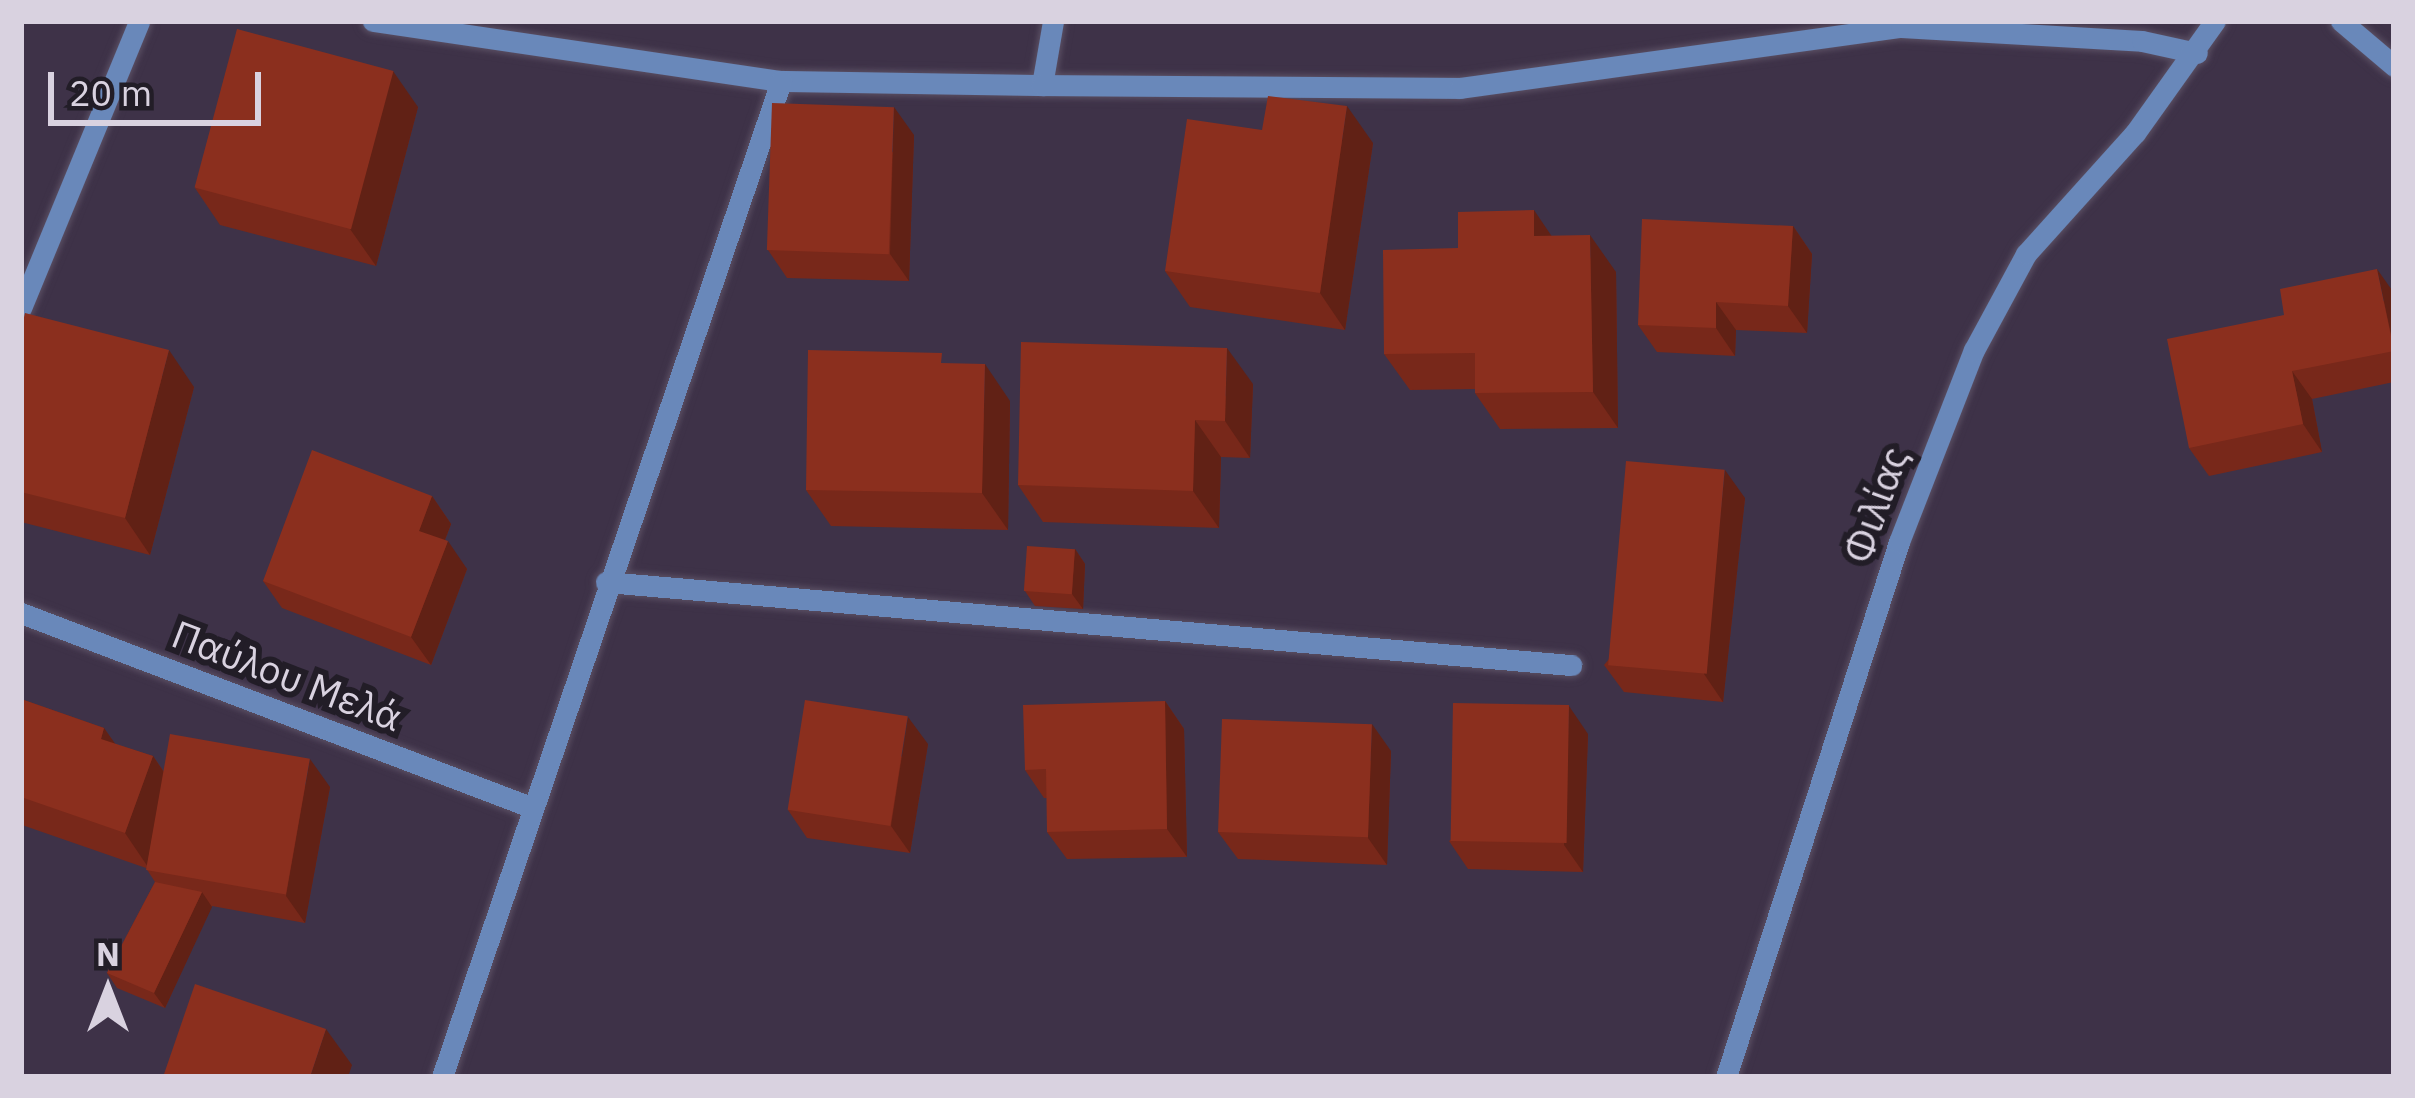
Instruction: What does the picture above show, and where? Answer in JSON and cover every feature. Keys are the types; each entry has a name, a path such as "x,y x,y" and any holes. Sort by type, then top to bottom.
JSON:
{"street":[{"path":"21,308 139,21"},
{"path":"373,21 781,81 1460,88 1900,27 2142,41 2197,53"},
{"path":"1042,85 1053,21"},
{"name":"Φιλίας","path":"1726,1077 1899,542 1974,350 2026,254 2197,53 2215,21"},
{"path":"2341,21 2394,66"},
{"path":"442,1077 528,806 781,81"},
{"path":"606,582 1571,665"},
{"name":"Παύλου Μελά","path":"21,613 528,806"}],"building":[{"path":"237,29 393,71 351,229 195,187"},
{"path":"1268,96 1347,106 1320,293 1165,271 1187,119 1262,130"},
{"path":"772,103 894,107 889,254 767,250"},
{"path":"1534,210 1534,236 1590,235 1593,392 1475,393 1475,353 1384,354 1383,250 1458,248 1458,212"},
{"path":"1642,219 1793,226 1788,306 1716,302 1716,328 1638,325"},
{"path":"2377,269 2394,351 2292,371 2303,424 2189,448 2167,339 2284,315 2280,289"},
{"path":"25,313 169,350 125,518 21,492 21,330"},
{"path":"1021,342 1227,348 1225,421 1195,420 1193,491 1018,485"},
{"path":"808,350 942,353 941,363 985,364 982,493 806,490"},
{"path":"312,450 432,496 419,531 448,541 411,637 263,581"},
{"path":"1626,461 1725,470 1707,674 1608,665"},
{"path":"1027,546 1075,549 1072,594 1024,591"},
{"path":"21,699 104,728 101,739 153,756 125,833 21,797"},
{"path":"805,700 908,716 890,826 788,810"},
{"path":"1165,701 1167,829 1047,832 1046,769 1025,770 1023,705"},
{"path":"1453,703 1569,705 1567,843 1451,841"},
{"path":"1222,719 1372,724 1368,837 1218,832"},
{"path":"170,734 310,759 286,895 146,870"},
{"path":"155,882 202,892 154,993 107,973"},
{"path":"195,984 326,1029 310,1077 163,1077"}]}
